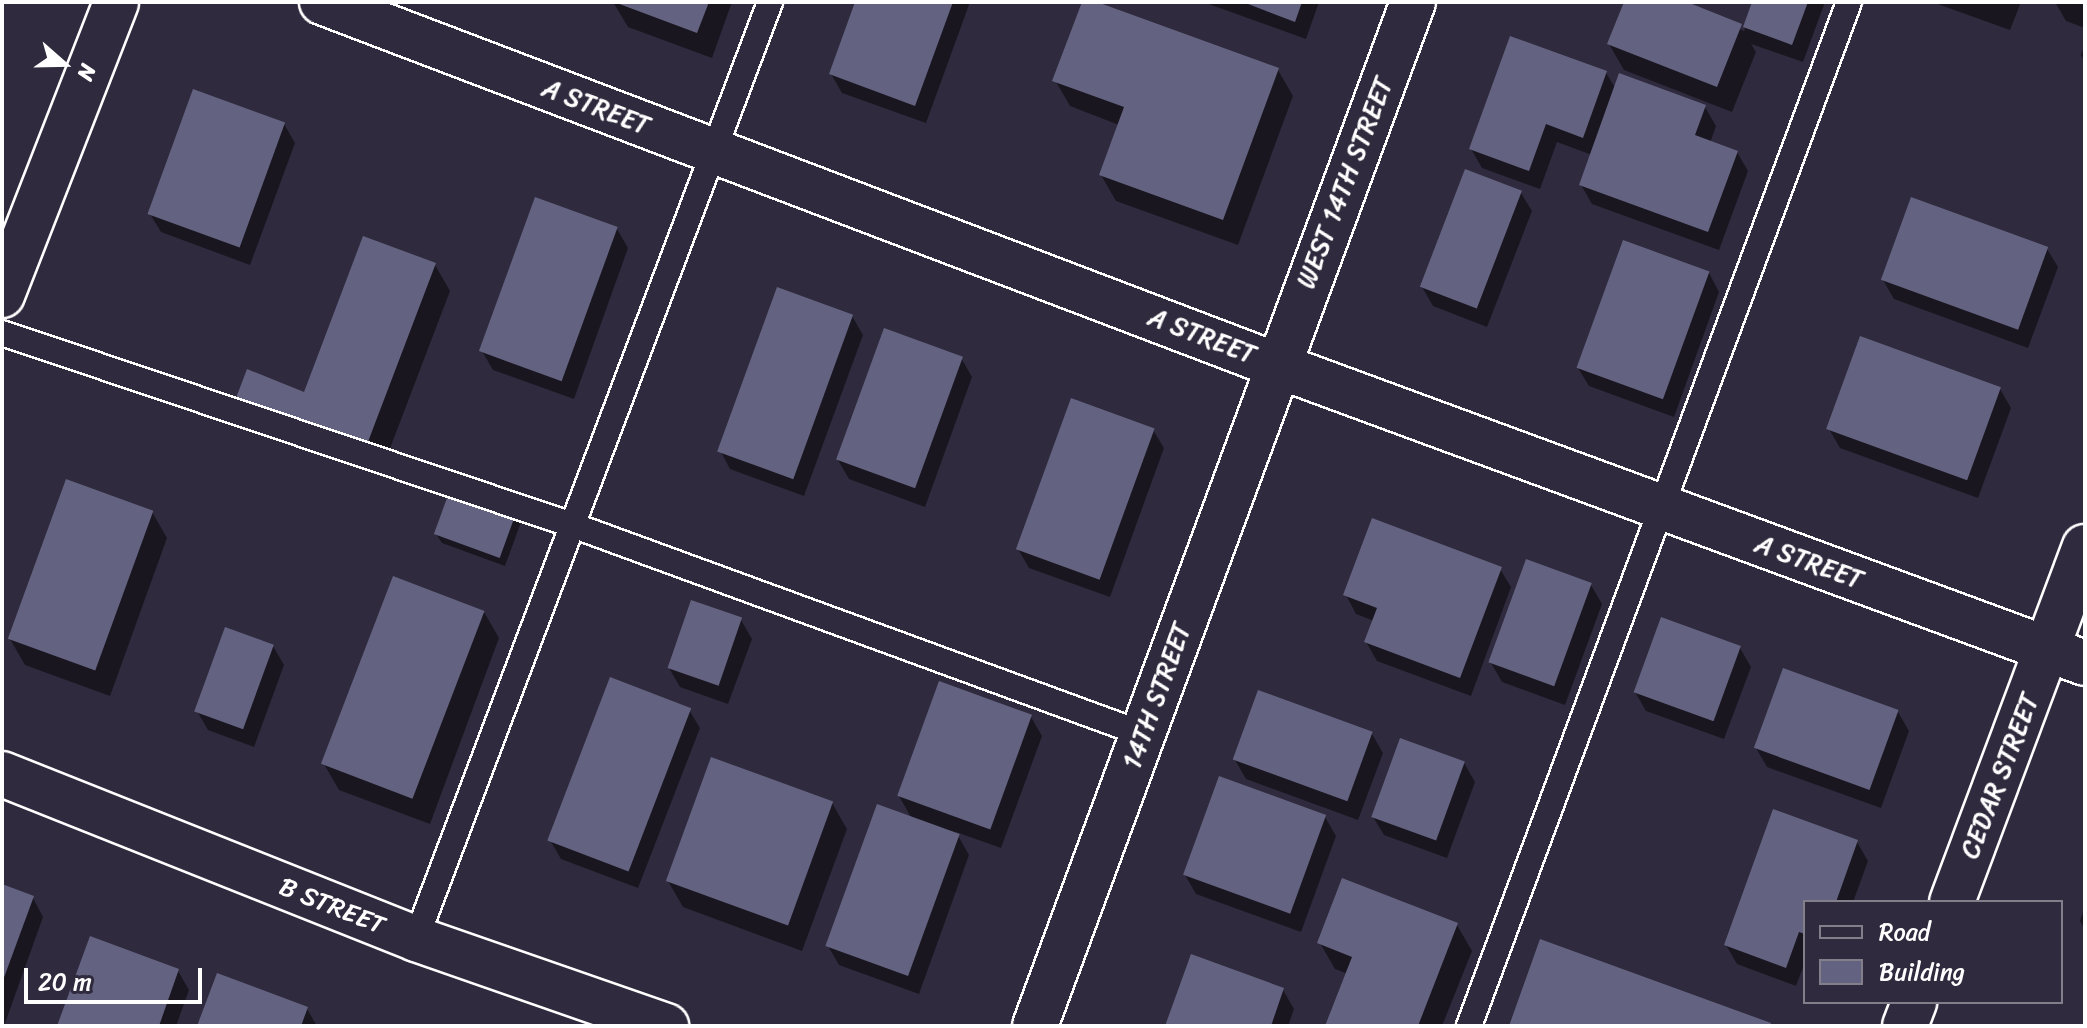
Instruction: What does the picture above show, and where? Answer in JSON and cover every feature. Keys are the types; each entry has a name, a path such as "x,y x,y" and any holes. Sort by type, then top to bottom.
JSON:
{"street":[{"path":"2,295 116,2"},
{"name":"A STREET","path":"322,2 1276,365 2066,657"},
{"name":"WEST 14TH STREET","path":"1276,365 1413,2"},
{"name":"14TH STREET","path":"1035,1026 1276,365"},
{"name":"CEDAR STREET","path":"1953,900 2066,657 2085,547"},
{"name":"B STREET","path":"2,774 416,939 666,1026"},
{"path":"1905,1026 1913,1004"}],"lane":[{"path":"416,939 575,526 770,2"},
{"path":"1469,1026 1849,2"},
{"path":"2,333 575,526 1143,734"}],"building":[{"path":"614,2 709,2 697,33"},
{"path":"855,2 953,2 915,106 829,74"},
{"path":"1082,2 1097,2 1279,68 1223,220 1099,175 1124,107 1052,81"},
{"path":"1243,2 1302,2 1295,22"},
{"path":"1624,2 1687,2 1742,24 1717,87 1607,44"},
{"path":"1752,2 1808,2 1792,45 1743,27"},
{"path":"1510,36 1607,71 1583,138 1546,124 1529,171 1469,149"},
{"path":"1619,73 1706,105 1695,135 1738,151 1708,232 1579,185"},
{"path":"193,89 285,123 240,247 148,214"},
{"path":"1465,169 1522,191 1477,308 1420,287"},
{"path":"535,197 618,227 562,381 479,351"},
{"path":"1911,197 2048,247 2018,330 1881,280"},
{"path":"363,236 436,263 366,447 236,398 247,369 304,392"},
{"path":"1623,240 1709,271 1663,399 1576,368"},
{"path":"777,287 853,315 793,479 717,451"},
{"path":"884,328 963,357 915,488 836,460"},
{"path":"1860,336 2001,387 1967,480 1826,429"},
{"path":"1071,398 1155,428 1100,580 1016,549"},
{"path":"66,479 153,511 95,671 8,639"},
{"path":"451,487 517,511 500,558 434,534"},
{"path":"1372,518 1502,567 1460,678 1364,642 1377,608 1343,595"},
{"path":"1526,559 1592,583 1554,686 1488,662"},
{"path":"393,576 484,611 412,799 321,764"},
{"path":"691,600 742,618 719,686 668,668"},
{"path":"1661,617 1741,646 1714,721 1634,692"},
{"path":"225,627 274,645 243,729 194,712"},
{"path":"1783,668 1899,710 1870,790 1754,748"},
{"path":"610,677 691,708 629,872 547,840"},
{"path":"939,681 1032,715 990,830 897,796"},
{"path":"1258,690 1373,732 1347,801 1233,760"},
{"path":"1400,738 1465,762 1436,841 1371,817"},
{"path":"711,757 833,801 788,926 666,881"},
{"path":"1219,776 1326,815 1290,914 1183,875"},
{"path":"877,804 960,834 908,976 825,946"},
{"path":"1773,809 1858,840 1837,900 1803,900 1803,933 1799,932 1786,968 1724,945"},
{"path":"1342,878 1458,923 1418,1026 1325,1026 1352,957 1317,943"},
{"path":"2,884 34,896 2,983"},
{"path":"90,936 179,969 159,1026 57,1026"},
{"path":"1540,939 1771,1023 1770,1026 1509,1026"},
{"path":"1191,954 1284,988 1271,1026 1165,1026"},
{"path":"217,973 308,1007 301,1026 197,1026"}]}
